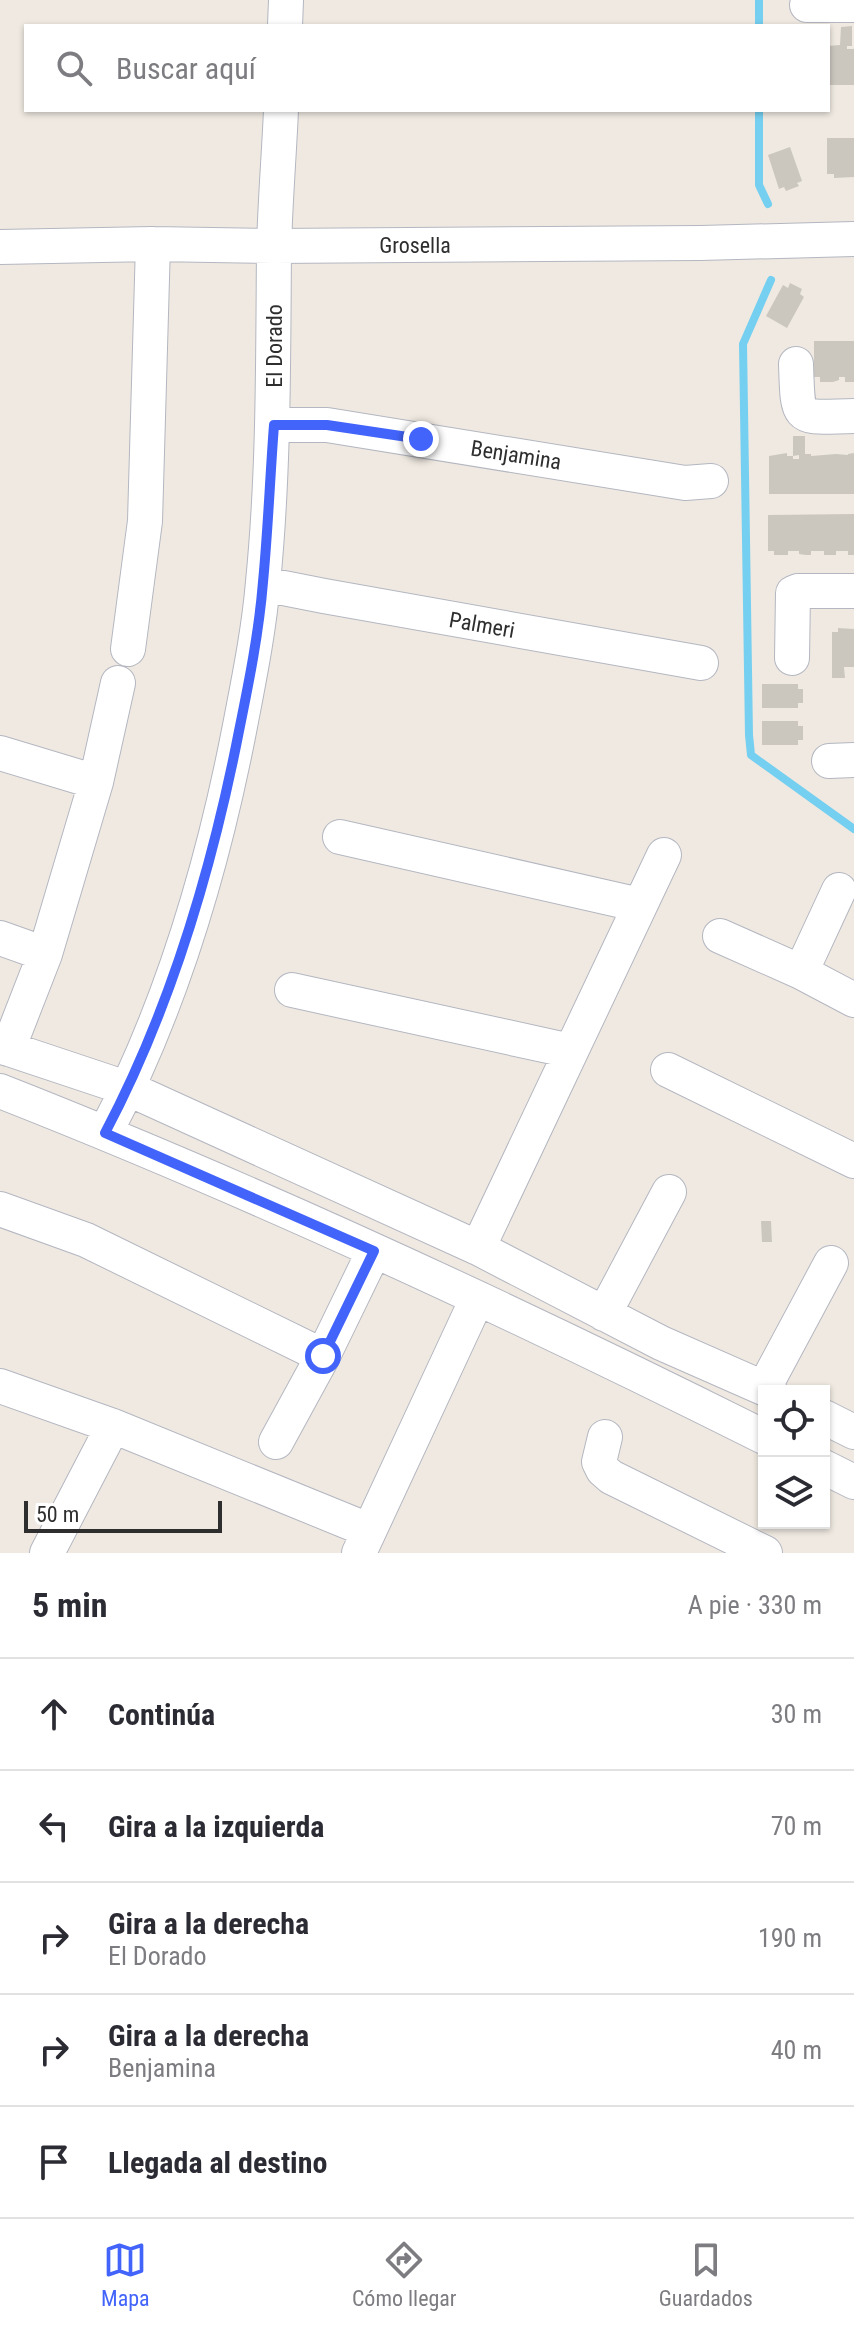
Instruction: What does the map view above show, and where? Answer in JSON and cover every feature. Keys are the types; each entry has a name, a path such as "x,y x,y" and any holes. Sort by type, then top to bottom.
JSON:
{"street":[{"path":"285,24 286,0"},
{"path":"807,5 854,5"},
{"name":"El Dorado","path":"105,1133 129,1089 157,1023 199,896 225,801 248,688 263,584 274,425 274,246 281,112"},
{"name":"Grosella","path":"0,247 842,239"},
{"path":"128,649 145,521 153,244"},
{"path":"796,364 797,404 802,414 810,417 854,416"},
{"name":"Benjamina","path":"274,425 327,425 685,483 711,481"},
{"name":"Palmeri","path":"263,584 701,663"},
{"path":"792,658 793,593 854,591"},
{"path":"118,683 96,782 45,954 4,1048 129,1089 478,1248 661,1343 758,1386"},
{"path":"0,753 96,782"},
{"path":"340,837 640,905"},
{"path":"478,1248 664,855"},
{"path":"801,972 839,890"},
{"path":"720,936 801,972 854,1000"},
{"path":"0,938 45,954"},
{"path":"292,990 571,1051"},
{"path":"668,1070 854,1161"},
{"path":"0,1091 105,1133 374,1251 642,1376 758,1434"},
{"path":"604,1314 669,1192"},
{"path":"0,1209 86,1240 323,1356"},
{"path":"276,1442 323,1356 374,1251"},
{"path":"770,1385 831,1263"},
{"path":"0,1386 113,1426 364,1541 477,1299"},
{"path":"642,1376 661,1343"},
{"path":"830,1420 854,1432"},
{"path":"47,1553 113,1426"},
{"path":"605,1437 599,1462 611,1477 765,1553"},
{"path":"830,1470 854,1482"}],"building":[{"path":"852,26 852,46 847,46 847,49 854,49 854,85 830,85 830,46 840,45 841,27"},
{"path":"827,138 854,138 854,177 834,178 834,174 827,174"},
{"path":"790,147 802,181 797,183 799,186 786,191 784,187 779,189 768,155"},
{"path":"790,283 802,289 800,294 804,297 787,328 766,316 783,285 788,288"},
{"path":"814,341 854,341 854,382 845,382 845,377 839,377 833,382 820,382 820,377 814,377"},
{"path":"793,436 805,436 805,454 811,456 854,453 854,494 769,494 769,456 787,453 787,456 793,456"},
{"path":"854,514 854,555 848,555 848,551 824,555 824,551 811,551 811,555 806,555 788,551 788,555 774,555 774,551 768,551 768,515"},
{"path":"838,628 854,629 854,667 844,667 845,678 832,678 832,632 838,632"},
{"path":"762,684 798,684 798,689 803,689 803,703 798,703 798,708 762,708"},
{"path":"762,721 798,721 798,726 803,726 803,740 798,740 798,745 762,745"},
{"path":"761,1221 771,1221 772,1242 762,1242"}],"waterway":[{"path":"759,0 759,24"},
{"path":"759,112 759,185 768,204"},
{"path":"771,280 743,344 751,755 854,829"}],"route":[{"path":"323,1356 374,1251 105,1133 129,1089 157,1023 199,896 225,801 248,688 263,584 274,425 327,425 421,439"}]}
